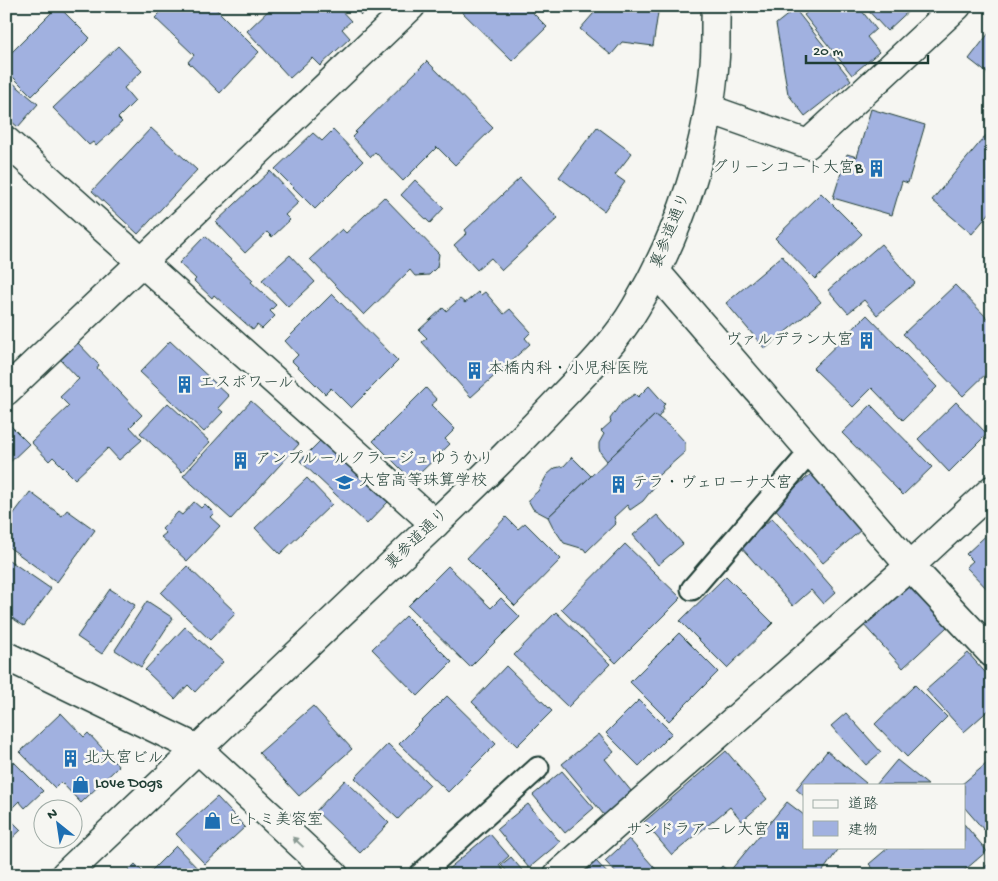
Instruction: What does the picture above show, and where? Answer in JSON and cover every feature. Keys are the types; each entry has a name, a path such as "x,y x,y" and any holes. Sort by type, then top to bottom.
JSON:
{"street":[{"path":"6,390 411,6"},
{"name":"裏参道通り","path":"65,875 435,524 515,446 608,348 635,310 656,272 683,210 698,161 709,109 715,57 716,6"},
{"path":"709,109 808,144 957,6"},
{"path":"6,141 435,524"},
{"path":"656,272 910,566 992,653"},
{"path":"558,875 910,566 992,490"},
{"path":"6,656 198,749 334,875"}],"lane":[{"path":"692,589 811,451"},
{"path":"420,875 538,768"}],"building":[{"path":"58,6 90,38 32,96 6,70 6,58"},
{"path":"167,6 213,6 259,52 220,93 188,62 194,55 155,18"},
{"path":"273,6 337,6 351,21 342,29 350,38 320,66 312,58 290,78 247,31"},
{"path":"353,6 371,6 361,15"},
{"path":"456,6 526,6 547,27 512,61"},
{"path":"600,6 659,6 653,46 622,42 611,55 580,29"},
{"path":"815,6 858,6 876,29 867,37 879,52 852,75 804,15"},
{"path":"864,6 914,6 887,31"},
{"path":"795,9 851,80 805,116 788,94 776,24"},
{"path":"992,29 992,77 969,59"},
{"path":"118,46 142,71 124,88 135,101 118,118 122,122 96,146 93,142 89,145 53,108"},
{"path":"427,61 493,128 455,165 437,147 403,181 375,152 371,157 352,137"},
{"path":"13,83 38,104 18,127 6,117 6,91"},
{"name":"グリーンコート大宮B","path":"871,109 925,125 908,183 902,181 892,215 833,198 847,154 857,157"},
{"path":"597,127 632,153 615,175 625,182 604,211 559,177"},
{"path":"151,128 197,170 138,234 92,191"},
{"path":"992,128 992,210 972,234 932,200"},
{"path":"333,130 363,161 315,209 275,169 313,133 322,141"},
{"path":"270,171 299,202 285,215 290,220 272,237 267,232 245,253 216,222"},
{"path":"520,178 558,218 502,270 491,258 477,270 454,245 467,233 465,230"},
{"path":"415,180 444,208 430,223 401,195"},
{"path":"821,193 862,234 815,279 775,238"},
{"path":"384,197 439,254 437,267 429,275 415,276 410,270 364,315 310,259 342,229 346,233"},
{"path":"205,236 253,280 251,282 276,305 270,311 275,316 262,329 257,325 253,330 214,295 212,298 179,263"},
{"path":"881,244 915,283 877,315 864,300 848,313 828,290"},
{"path":"290,255 315,282 288,307 262,280"},
{"path":"782,256 821,302 765,349 726,303"},
{"path":"955,285 992,323 992,368 963,396 903,334"},
{"name":"本橋内科・小児科医院","path":"478,292 481,295 485,292 504,314 510,309 531,332 525,338 530,344 471,397 422,342 427,338 419,330 443,308 446,311 460,299 465,303"},
{"path":"332,294 398,361 351,408 331,388 325,394 292,361 298,355 285,341"},
{"name":"ヴァルデラン大宮","path":"867,315 937,387 903,420 872,388 853,407 813,368"},
{"name":"エスポワール","path":"170,341 229,396 218,408 223,412 204,432 140,372"},
{"path":"78,343 99,365 97,368 142,415 130,427 142,440 119,460 108,448 75,479 53,457 49,461 31,442 69,406 60,397 79,379 60,359"},
{"path":"649,386 665,404 663,406 664,409 658,418 655,415 607,461 599,448 599,443 604,434 601,431 611,422 610,419 621,403 635,394 638,397"},
{"path":"426,388 437,400 431,405 455,429 445,439 450,444 417,476 413,471 408,476 373,441"},
{"name":"アンプルールクラージュゆうかり","path":"251,401 299,444 231,519 183,476"},
{"path":"956,402 987,434 949,472 918,439"},
{"path":"168,403 210,442 182,472 140,433"},
{"path":"871,405 932,467 903,495 842,433"},
{"name":"テラ・ヴェローナ大宮","path":"655,415 673,429 685,442 685,452 652,481 654,487 643,501 630,510 627,505 614,517 616,523 586,552 584,549 564,543 548,517"},
{"path":"6,421 29,444 6,466"},
{"name":"大宮高等珠算学校","path":"322,439 388,502 367,524 300,461"},
{"path":"572,457 591,476 548,517 533,509 528,500 538,491 547,475 555,468 564,466"},
{"path":"811,474 861,530 823,563 773,506"},
{"path":"307,478 332,504 280,554 255,528"},
{"path":"30,492 62,516 67,510 95,530 57,582 6,545 6,524"},
{"path":"194,502 201,508 205,504 214,513 210,517 220,526 187,561 161,537 166,533 162,529 178,512 182,515"},
{"path":"657,515 683,544 658,565 633,535"},
{"path":"506,517 518,529 525,523 561,559 515,606 467,558"},
{"path":"772,518 836,592 823,604 811,590 793,606 740,546"},
{"path":"992,530 992,594 966,567 973,561 966,554"},
{"path":"625,544 681,598 616,663 561,609"},
{"path":"6,558 51,589 24,626 6,614"},
{"path":"187,566 236,613 210,640 161,593"},
{"path":"448,566 491,608 501,598 520,617 470,667 408,606"},
{"path":"726,576 773,623 727,668 680,621"},
{"path":"906,582 947,627 903,668 862,623"},
{"path":"110,589 135,605 102,654 77,637"},
{"path":"147,601 173,618 141,667 115,650"},
{"path":"556,612 610,664 568,707 514,655"},
{"path":"406,616 452,662 418,696 372,649"},
{"path":"185,627 223,662 195,692 188,685 175,699 145,670"},
{"path":"679,633 718,672 669,721 630,682"},
{"path":"968,653 992,680 992,707 964,732 926,690"},
{"path":"506,666 552,711 517,746 472,702"},
{"path":"915,685 947,717 907,757 875,724"},
{"path":"447,696 496,744 448,792 399,744"},
{"path":"639,700 672,733 639,766 606,733"},
{"path":"313,706 352,749 299,796 259,753"},
{"name":"北大宮ビル","path":"61,713 84,737 88,733 119,766 82,802 82,798 76,798 61,782 55,788 20,752"},
{"path":"846,713 881,752 866,765 831,726"},
{"path":"599,734 614,752 605,759 632,792 604,815 562,764"},
{"path":"388,744 430,785 398,819 355,778"},
{"path":"726,751 767,799 742,821 730,807 672,855 644,822"},
{"path":"827,751 866,783 803,784 803,795 796,789"},
{"path":"6,754 43,791 36,798 32,798 32,801 25,808 19,801 6,814"},
{"path":"992,759 992,824 984,830 966,809 966,784 962,784"},
{"path":"897,760 927,784 877,784"},
{"path":"562,771 594,808 565,833 533,795"},
{"path":"345,780 389,823 360,853 316,811"},
{"path":"217,797 245,827 205,864 176,834"},
{"name":"サンドラアーレ大宮","path":"787,802 803,814 803,848 839,848 820,875 714,875 722,866 729,872"},
{"path":"528,804 560,842 529,868 497,829"},
{"path":"6,815 21,830 6,844"},
{"path":"966,826 987,851 959,875 939,875 936,871 931,875 879,875 869,864 888,848 966,848"},
{"path":"490,834 509,856 499,865 505,873 504,875 441,875"},
{"path":"629,839 661,875 618,875 605,861"},
{"path":"176,846 202,873 200,875 154,875 151,871"},
{"path":"511,857 526,875 510,875 501,865"},
{"path":"596,861 609,875 581,875"},
{"path":"992,861 992,875 985,867"},
{"path":"135,864 146,875 124,875"}],"place":[{"name":"グリーンコート大宮B","path":"877,169"},
{"name":"ヴァルデラン大宮","path":"867,341"},
{"name":"本橋内科・小児科医院","path":"474,370"},
{"name":"エスポワール","path":"185,384"},
{"name":"アンプルールクラージュゆうかり","path":"241,460"},
{"name":"大宮高等珠算学校","path":"345,482"},
{"name":"テラ・ヴェローナ大宮","path":"618,484"},
{"name":"北大宮ビル","path":"70,759"},
{"name":"Love Dogs","path":"81,784"},
{"name":"ヒトミ美容室","path":"213,821"},
{"name":"サンドラアーレ大宮","path":"783,831"}]}
